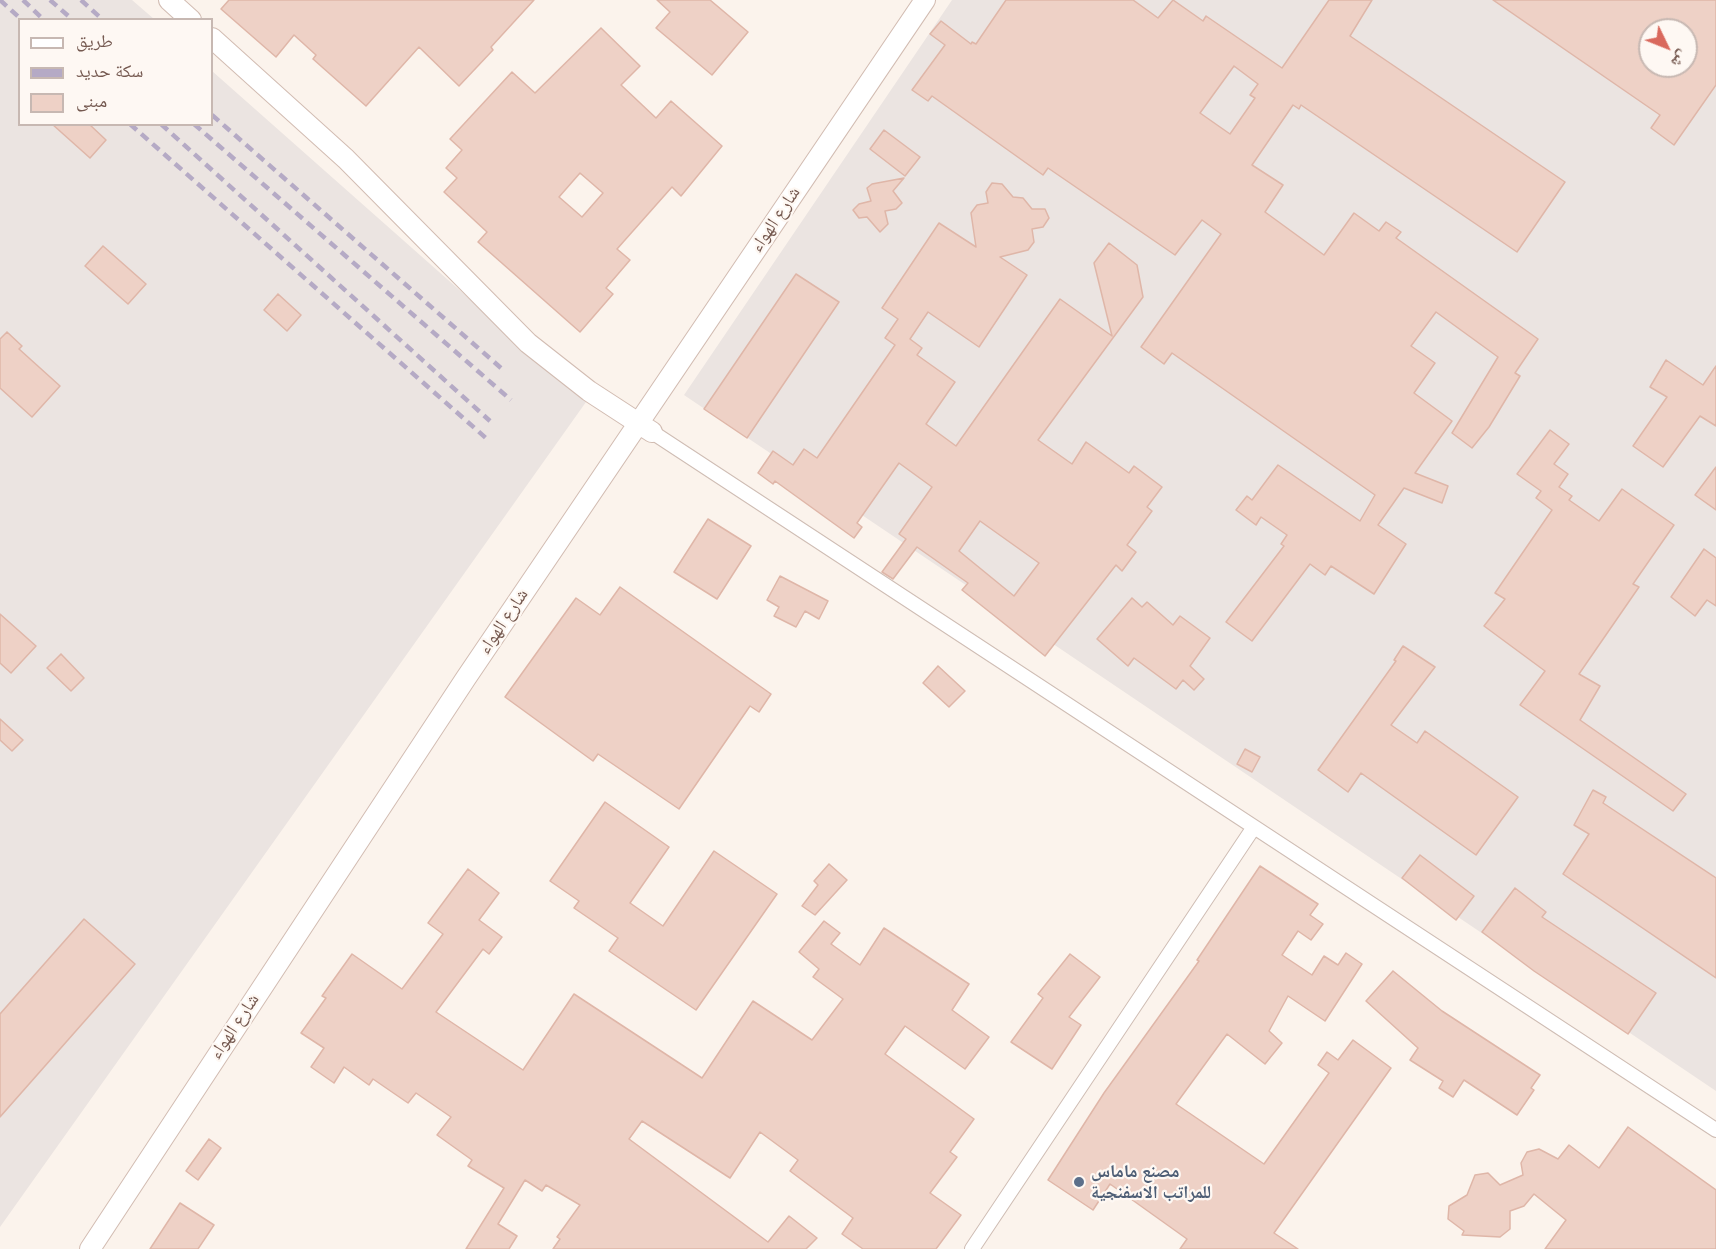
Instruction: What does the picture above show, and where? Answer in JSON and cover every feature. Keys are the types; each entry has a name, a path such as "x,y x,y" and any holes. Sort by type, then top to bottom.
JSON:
{"street":[{"path":"169,0 189,18"},
{"name":"شارع الهواء","path":"90,1249 466,678 646,428 925,0"},
{"path":"213,39 346,159 528,343 589,391 1716,1130"},
{"path":"972,1249 1254,827"}],"shaded area":[{"path":"0,0 132,0 153,18 18,18 18,126 213,126 213,72 586,402 0,1227"},
{"path":"952,0 1716,0 1716,1091 684,395"}],"building":[{"path":"229,0 534,0 491,47 493,50 459,86 419,47 366,106 313,59 316,55 294,35 276,57 221,9"},
{"path":"657,0 710,0 748,32 712,75 656,28 670,12"},
{"path":"1006,0 1133,0 1158,18 1173,0 1203,21 1206,16 1282,68 1329,0 1372,0 1350,36 1565,182 1517,252 1301,105 1299,109 1293,105 1252,165 1283,185 1265,212 1324,255 1354,213 1379,231 1386,222 1401,232 1396,238 1538,339 1515,373 1520,376 1489,427 1472,448 1452,433 1498,357 1436,312 1411,346 1435,363 1414,393 1452,421 1415,473 1448,486 1442,503 1404,488 1378,525 1406,544 1374,594 1331,566 1325,575 1310,564 1252,641 1226,622 1284,546 1281,544 1287,535 1261,517 1256,525 1236,510 1247,496 1252,500 1278,465 1360,521 1375,495 1172,353 1164,364 1141,347 1221,234 1202,220 1175,255 1048,168 1043,175 932,96 928,101 912,90 945,45 930,34 941,21 971,44 972,42 976,44","holes":["1234,66 1258,84 1250,95 1255,98 1230,134 1200,113"]},
{"path":"1493,0 1716,0 1716,85 1674,145 1651,128 1660,115"},
{"path":"601,28 640,66 621,85 656,118 671,101 722,146 681,196 672,187 617,249 630,260 606,288 613,294 580,332 478,242 487,232 444,192 457,178 446,168 462,150 450,139 512,72 535,93","holes":["580,173 603,193 582,217 559,197"]},
{"path":"54,126 91,126 106,140 90,158"},
{"path":"884,130 920,157 905,176 870,149"},
{"path":"904,178 893,191 902,203 896,209 885,211 888,224 880,232 867,217 859,218 853,210 859,204 871,201 867,188 872,184"},
{"path":"992,183 1002,184 1013,197 1023,198 1032,209 1045,209 1049,218 1043,227 1032,229 1034,242 1028,250 1000,257 1027,275 979,347 928,312 910,339 922,348 917,355 955,382 926,424 956,446 1060,299 1112,336 1094,263 1109,243 1137,265 1143,297 1038,440 1072,464 1086,442 1129,473 1134,466 1162,487 1147,507 1152,511 1127,545 1136,552 1122,571 1116,565 1045,656 962,590 968,583 917,547 893,579 882,572 906,539 899,534 932,487 899,463 857,523 862,527 854,538 775,481 773,484 758,473 773,451 793,465 804,449 817,458 895,345 885,338 898,319 882,308 939,223 976,247 971,213 977,205 988,203 986,192","holes":["980,521 1039,563 1014,596 959,551"]},
{"path":"103,246 146,284 128,304 85,266"},
{"path":"796,274 839,302 747,438 704,409"},
{"path":"278,294 301,315 287,331 264,310"},
{"path":"7,332 22,346 19,349 60,386 32,417 0,388 0,339"},
{"path":"1666,360 1703,385 1716,366 1716,426 1700,416 1663,467 1633,446 1667,397 1650,387"},
{"path":"1550,430 1569,444 1554,464 1568,474 1559,487 1572,496 1569,500 1599,521 1622,489 1674,525 1633,584 1639,587 1579,674 1600,686 1580,720 1686,794 1673,811 1520,705 1545,671 1484,626 1505,599 1495,593 1552,510 1536,498 1541,491 1517,474"},
{"path":"1716,467 1716,510 1695,495"},
{"path":"708,519 751,546 717,599 674,572"},
{"path":"1704,549 1716,558 1716,606 1707,600 1695,616 1671,597"},
{"path":"780,576 828,601 819,619 805,611 796,627 774,616 779,607 767,600"},
{"path":"620,587 771,694 759,712 750,706 679,809 598,754 593,761 505,697 576,598 600,615"},
{"path":"1132,598 1142,607 1147,602 1173,625 1180,616 1210,638 1190,666 1204,679 1194,690 1183,680 1176,689 1134,658 1128,666 1097,639"},
{"path":"0,614 36,646 11,673 0,663"},
{"path":"1403,646 1435,667 1391,725 1417,743 1425,731 1518,797 1476,855 1361,773 1348,792 1318,770 1396,661 1394,660"},
{"path":"61,654 84,678 71,691 47,668"},
{"path":"938,666 965,691 949,707 923,683"},
{"path":"0,719 23,740 12,751 0,740"},
{"path":"1245,749 1260,757 1252,772 1237,764"},
{"path":"1593,790 1606,797 1603,803 1716,878 1716,978 1563,874 1589,834 1574,825"},
{"path":"605,802 669,847 630,903 663,926 714,851 777,894 696,1010 609,951 618,938 574,908 579,901 550,881"},
{"path":"1420,855 1474,896 1456,920 1402,878"},
{"path":"829,864 847,880 815,915 802,906 818,885 814,881"},
{"path":"1260,866 1318,904 1310,915 1323,924 1311,940 1298,931 1282,955 1312,975 1324,956 1338,965 1346,953 1362,964 1325,1021 1288,996 1269,1031 1282,1043 1265,1064 1227,1034 1176,1104 1264,1164 1329,1073 1318,1065 1327,1052 1338,1060 1353,1040 1391,1068 1274,1233 1298,1249 1180,1249 1187,1239 1110,1184 1093,1210 1048,1180 1104,1093 1199,961 1197,960"},
{"path":"468,869 499,893 479,920 502,937 489,954 483,949 436,1012 523,1070 574,994 702,1078 753,1001 812,1040 843,999 813,977 819,969 799,952 824,921 840,933 831,944 860,965 884,928 969,984 952,1010 989,1037 965,1069 905,1026 885,1054 974,1119 950,1152 957,1157 930,1193 961,1215 936,1249 863,1249 842,1234 853,1218 790,1171 798,1160 760,1132 730,1178 642,1121 629,1139 768,1242 789,1216 817,1238 806,1249 553,1249 560,1239 557,1237 580,1205 546,1185 542,1191 525,1180 498,1224 517,1236 509,1249 466,1249 504,1188 468,1166 472,1160 437,1135 451,1117 416,1093 408,1103 373,1079 369,1085 344,1067 334,1083 311,1067 324,1048 301,1033 326,998 322,996 352,954 402,989 443,934 428,923"},
{"path":"1515,888 1546,912 1542,917 1656,993 1628,1034 1534,971 1482,932"},
{"path":"84,919 135,964 0,1117 0,1014"},
{"path":"1070,954 1100,977 1069,1017 1081,1025 1052,1069 1011,1042 1043,998 1038,994"},
{"path":"1393,971 1442,1011 1540,1075 1531,1088 1534,1090 1517,1115 1464,1080 1453,1097 1439,1088 1443,1081 1410,1060 1418,1048 1366,1001"},
{"path":"1628,1127 1716,1190 1716,1249 1545,1249 1566,1220 1534,1194 1524,1206 1510,1211 1510,1229 1500,1237 1462,1235 1464,1231 1448,1219 1449,1206 1467,1195 1475,1175 1488,1173 1500,1185 1523,1175 1521,1163 1527,1152 1539,1149 1558,1159 1569,1145 1599,1168"},
{"path":"209,1139 221,1148 198,1180 186,1171"},
{"path":"180,1203 214,1225 198,1249 150,1249"}],"railway":[{"path":"0,0 20,18"},
{"path":"23,0 42,18"},
{"path":"50,0 71,18"},
{"path":"81,0 101,18"},
{"path":"213,116 501,368"},
{"path":"132,126 487,439"},
{"path":"163,126 490,421"},
{"path":"196,126 511,400"}],"place":[{"name":"مصنع ماماس للمراتب الاسفنجية","path":"1079,1182"}]}
